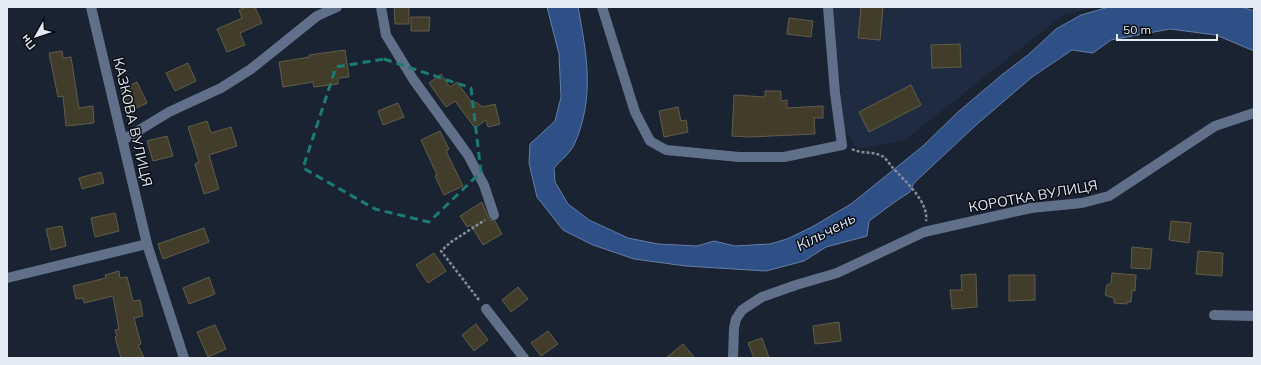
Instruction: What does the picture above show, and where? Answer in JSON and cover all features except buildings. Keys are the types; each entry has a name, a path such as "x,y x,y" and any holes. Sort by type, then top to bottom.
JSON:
{"street":[{"name":"КАЗКОВА ВУЛИЦЯ","path":"91,7 147,244 184,358"},
{"path":"123,140 169,112 220,88 251,69 317,16 336,7"},
{"path":"381,7 386,35 413,79 468,155 484,185 494,215"},
{"path":"602,7 635,112 650,140 666,150 739,157 784,157 842,145 835,93 828,7"},
{"name":"КОРОТКА ВУЛИЦЯ","path":"733,358 734,328 736,319 742,310 762,297 837,273 924,232 1031,208 1082,203 1109,196 1215,126 1254,113"},
{"path":"7,278 147,244"},
{"path":"486,309 524,358"},
{"path":"1214,315 1254,316"}],"path":[{"path":"857,152 883,156 916,192 927,214 924,232"},
{"path":"486,309 441,251 451,242 494,215"}],"highlighted area":[{"path":"384,59 471,88 481,172 429,222 375,209 303,168 336,67"}],"shaded area":[{"path":"833,7 1098,7 1063,15 905,140 857,149 844,129"}],"water":[{"name":"Кільчень","path":"547,7 578,7 584,42 587,76 587,93 581,128 572,148 554,168 555,182 568,204 589,220 628,238 658,244 697,246 714,241 735,246 770,244 787,239 812,227 851,204 923,146 958,112 1028,55 1056,29 1081,15 1109,7 1242,7 1254,11 1254,51 1216,35 1170,29 1111,40 1093,53 1072,50 1032,77 976,125 914,183 910,192 869,221 867,236 826,247 804,261 766,271 686,266 634,259 593,245 563,230 537,197 529,163 530,144 555,121 561,97 559,54"}]}
